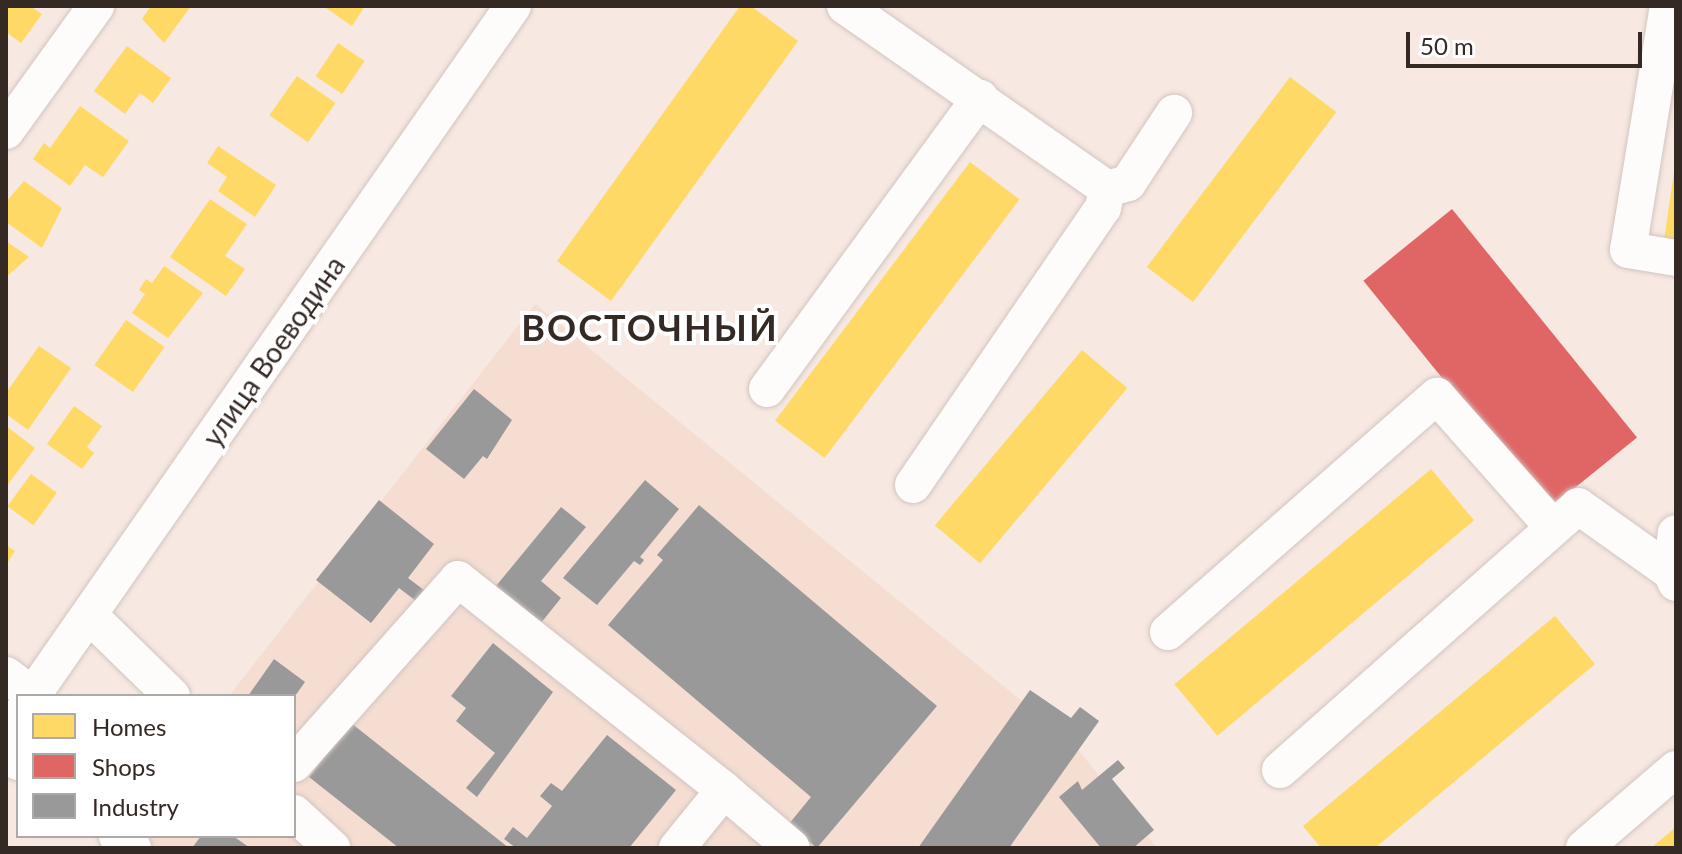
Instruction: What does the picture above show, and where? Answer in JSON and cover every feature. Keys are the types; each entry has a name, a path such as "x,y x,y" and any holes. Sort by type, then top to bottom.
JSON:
{"street":[{"path":"6,131 96,6"},
{"name":"улица Воеводина","path":"23,694 89,615 513,6"},
{"path":"845,6 1107,189"},
{"path":"1668,6 1628,250 1676,258"},
{"path":"767,389 980,98"},
{"path":"1107,189 1128,183 1174,113"},
{"path":"913,485 1103,208 1107,189"},
{"path":"1168,632 1437,396 1553,527"},
{"path":"1280,770 1578,506 1674,578"},
{"path":"1674,578 1676,533"},
{"path":"296,762 458,579 724,790 792,848"},
{"path":"89,615 170,694"},
{"name":"улица Воеводина","path":"6,732 16,709"},
{"path":"1584,848 1676,769"},
{"path":"677,848 724,790"},
{"path":"296,815 332,848"}],"shaded area":[{"path":"535,304 1072,742 1157,848 154,848 140,838 296,838 296,694 231,694"}],"building: Homes":[{"path":"6,6 30,6 42,14 21,43 6,32"},
{"path":"151,6 191,6 164,43 142,19"},
{"path":"323,6 365,6 352,26"},
{"path":"740,6 751,6 798,41 611,301 557,261"},
{"path":"338,43 365,61 342,94 316,76"},
{"path":"127,46 171,78 153,103 140,93 125,114 94,91"},
{"path":"297,76 336,103 308,142 269,115"},
{"path":"1290,77 1336,112 1193,302 1147,267"},
{"path":"80,106 129,141 103,177 85,165 70,186 33,159 44,143 50,148"},
{"path":"218,146 276,185 255,217 218,191 227,177 207,163"},
{"path":"970,162 1020,199 825,458 775,421"},
{"path":"1676,172 1676,249 1663,247"},
{"path":"24,181 62,208 42,248 6,222 6,202"},
{"path":"210,199 247,224 225,256 245,269 226,296 170,257"},
{"path":"6,241 29,257 6,277"},
{"path":"164,266 203,293 168,338 132,313 145,294 139,290 146,279 152,283"},
{"path":"126,320 165,347 133,392 94,365"},
{"path":"39,346 71,368 28,430 6,414 6,393"},
{"path":"1082,350 1127,388 980,563 935,525"},
{"path":"74,406 102,426 87,447 94,453 82,469 47,444"},
{"path":"6,426 35,448 6,487"},
{"path":"1431,469 1474,520 1217,736 1174,684"},
{"path":"31,474 57,493 33,525 7,506"},
{"path":"6,545 15,551 6,565"},
{"path":"1555,616 1595,664 1375,848 1321,848 1303,826"},
{"path":"1676,827 1676,848 1651,848"}],"building: Shops":[{"path":"1452,209 1637,437 1548,509 1363,281"}],"building: Industry":[{"path":"474,389 512,420 487,459 483,456 464,479 426,449"},
{"path":"645,480 679,509 640,557 644,560 640,565 634,561 597,605 563,578"},
{"path":"379,500 434,544 408,578 424,590 416,601 399,588 371,623 316,580"},
{"path":"699,505 937,706 817,848 788,825 811,797 608,625 663,560 657,555"},
{"path":"561,507 586,527 541,581 561,598 541,623 496,586"},
{"path":"493,643 553,692 477,797 466,788 495,753 456,721 466,708 451,696"},
{"path":"274,659 305,682 296,695 249,694"},
{"path":"1030,690 1071,718 1080,707 1099,721 1009,848 918,848"},
{"path":"351,723 509,848 399,848 309,777"},
{"path":"607,735 676,790 629,848 516,848 504,839 513,827 527,838 552,806 540,796 551,783 562,791"},
{"path":"1118,760 1125,768 1112,779 1154,830 1133,848 1101,848 1059,797 1078,781 1082,790"},
{"path":"200,838 236,838 250,848 192,848"}],"district":[{"name":"ВОСТОЧНЫЙ","path":"650,328"}]}
